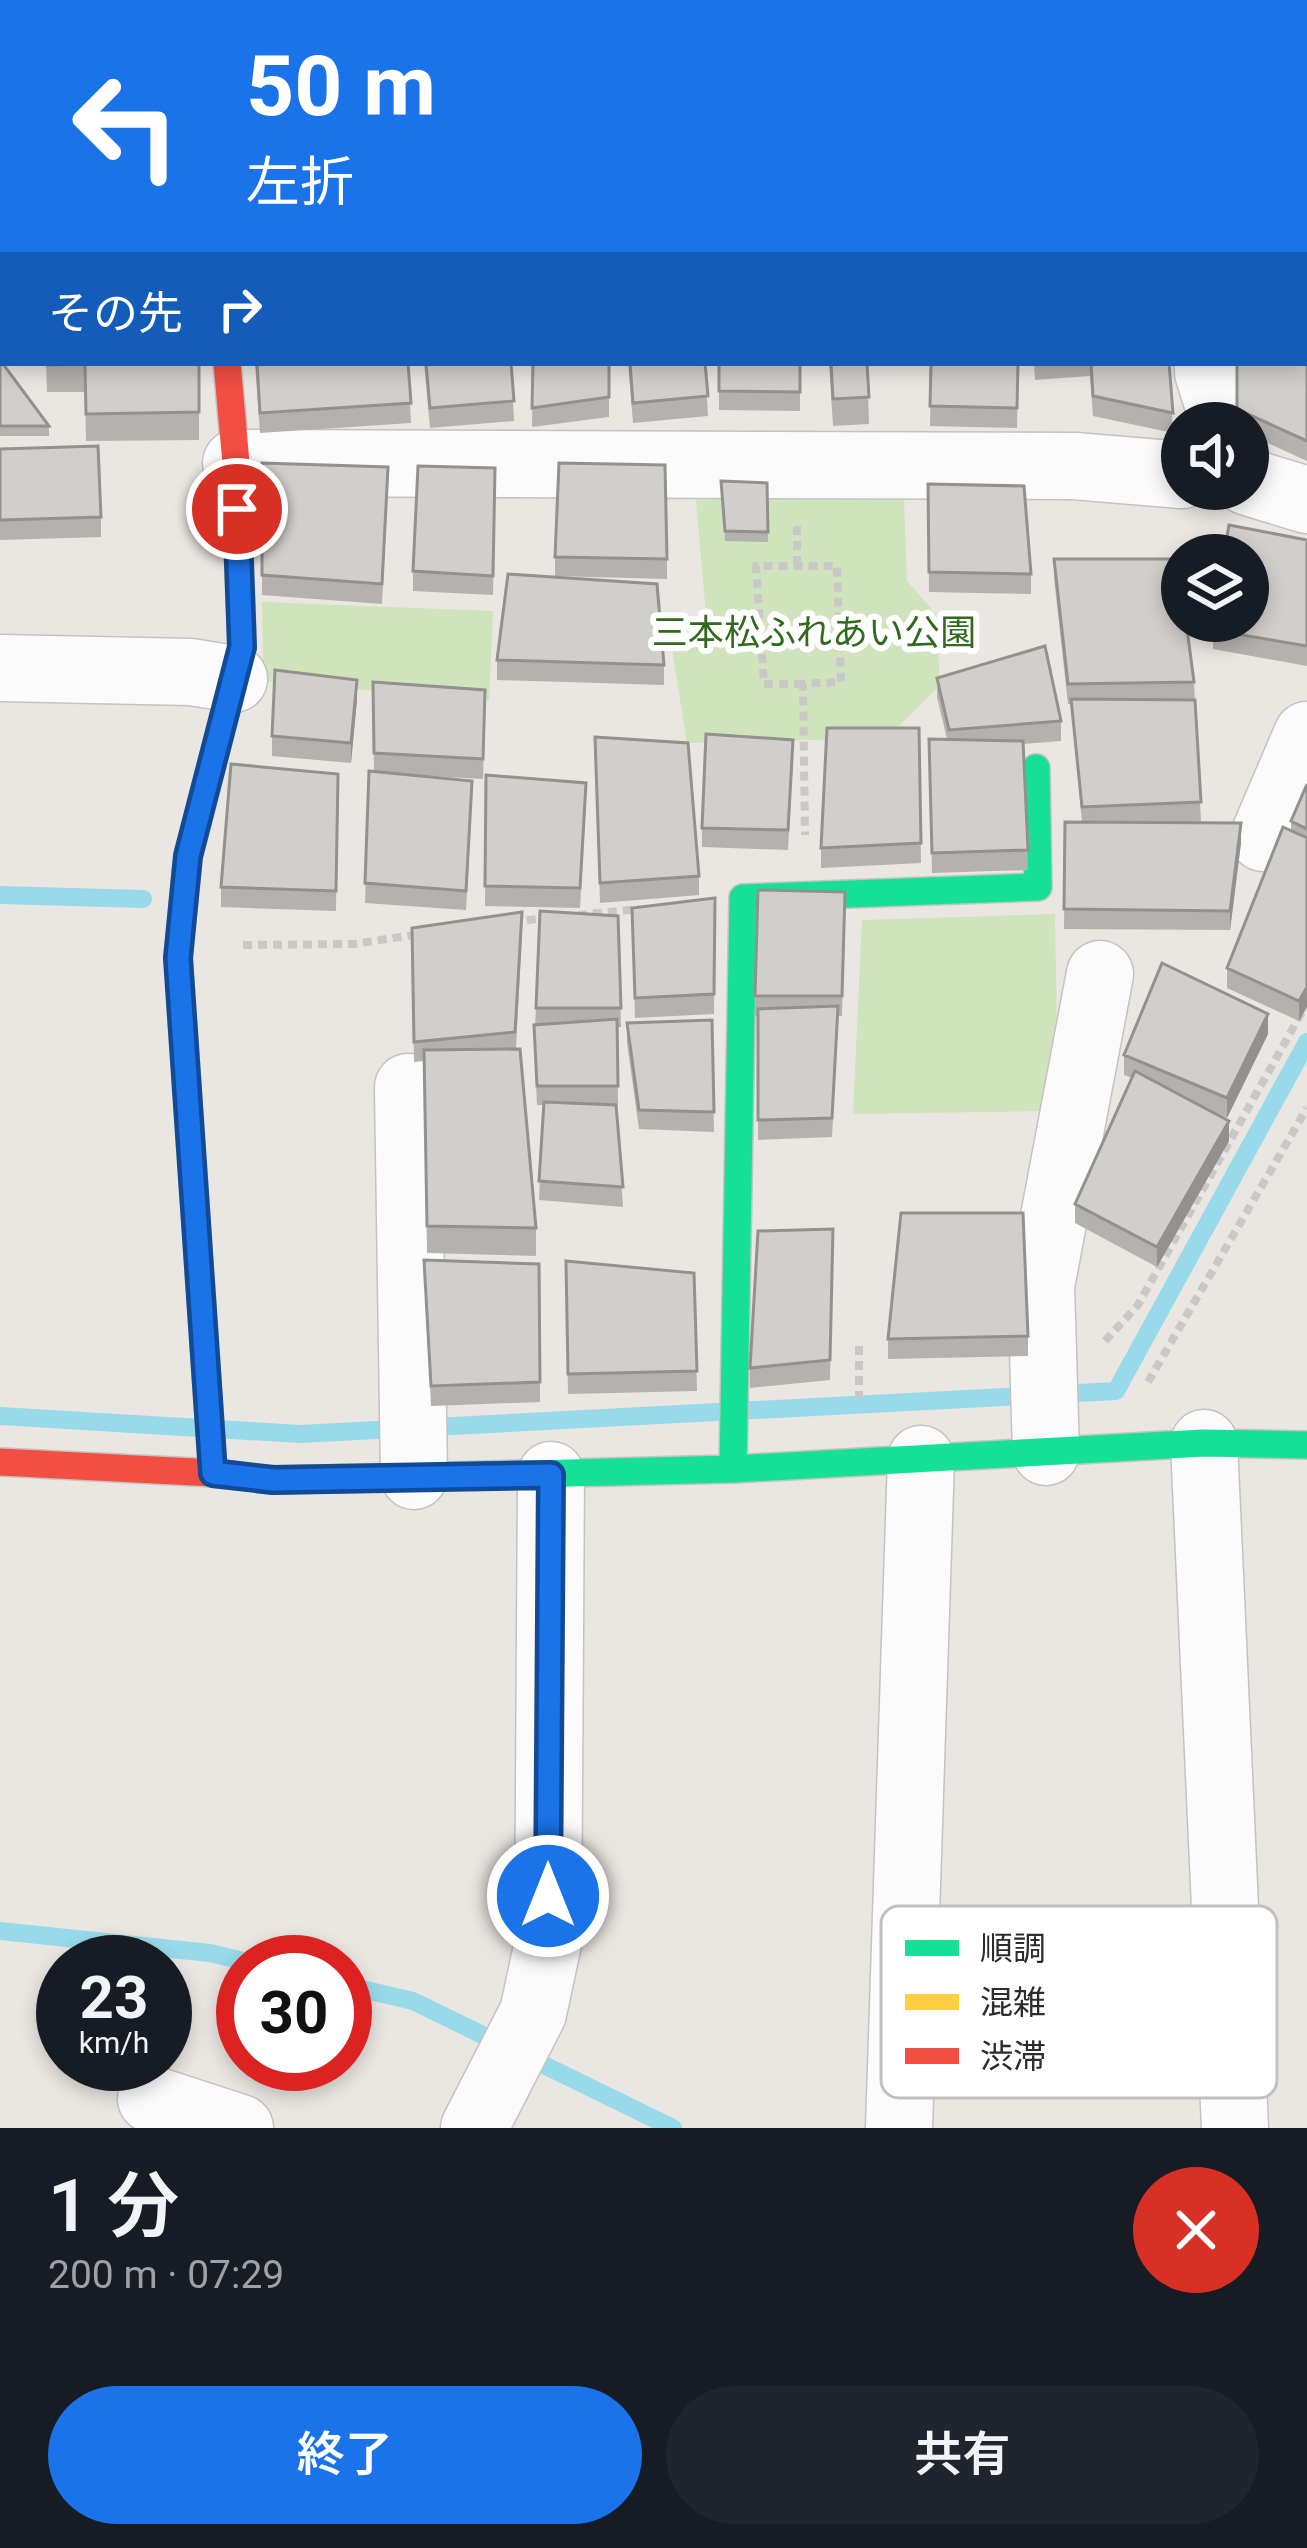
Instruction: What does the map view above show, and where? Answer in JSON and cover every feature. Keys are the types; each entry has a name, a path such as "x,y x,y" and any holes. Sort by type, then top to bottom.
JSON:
{"street":[{"path":"213,1473 179,946 188,856 242,647 236,463 227,366"},
{"path":"1208,366 1217,402"},
{"path":"236,463 1074,466 1161,473"},
{"path":"1269,488 1307,500"},
{"path":"0,668 191,672 234,679"},
{"path":"1263,838 1307,735"},
{"path":"733,1469 743,898 1038,887 1036,768"},
{"path":"1046,1444 1041,1286 1100,974"},
{"path":"408,1087 415,1476"},
{"path":"0,1462 273,1480 733,1469 921,1459 1046,1444 1307,1445"},
{"path":"1172,1445 1215,1906"},
{"path":"906,1906 921,1459"},
{"path":"489,2101 533,2013 548,1943 551,1475"},
{"path":"899,2128 900,2098"},
{"path":"1232,2098 1235,2128"},
{"path":"151,2099 240,2128"}],"path":[{"path":"755,566 837,566 841,682 803,684 764,684 755,566"},
{"path":"803,684 806,897"},
{"path":"578,915 649,908"},
{"path":"506,922 554,918"},
{"path":"179,946 354,944 440,931"},
{"path":"1042,1353 1096,1351 1138,1305 1307,1003"},
{"path":"1172,1445 1138,1400 1307,1108"},
{"path":"859,1346 859,1363"}],"green space":[{"name":"三本松ふれあい公園","path":"903,474 907,581 936,614 940,685 887,738 687,743 672,649 708,637 694,477"},
{"path":"262,602 493,611 489,701 263,681"},
{"path":"1055,914 1058,1111 853,1114 862,920"}],"building":[{"path":"0,366 4,366 49,426 0,426"},
{"path":"85,366 199,366 199,412 86,414"},
{"path":"257,366 408,366 411,403 260,413"},
{"path":"426,366 511,366 514,401 430,408"},
{"path":"533,366 609,366 609,397 532,408"},
{"path":"630,366 705,366 708,396 633,403"},
{"path":"719,366 800,366 800,392 719,391"},
{"path":"831,366 867,366 869,397 833,399"},
{"path":"931,366 1018,366 1017,408 930,406"},
{"path":"1091,366 1169,366 1172,402 1161,402 1161,410 1093,396"},
{"path":"1237,366 1307,366 1307,441 1269,424 1269,402 1237,402"},
{"path":"98,446 101,517 0,520 0,449"},
{"path":"262,463 388,467 382,584 262,575"},
{"path":"559,463 665,465 667,559 555,557"},
{"path":"418,466 495,468 493,576 413,571"},
{"path":"721,481 767,483 768,532 725,531"},
{"path":"928,484 1024,486 1031,574 929,572"},
{"path":"1229,525 1307,540 1307,646 1269,640 1269,534 1228,534"},
{"path":"1054,559 1161,559 1161,642 1189,642 1194,682 1068,684"},
{"path":"508,574 657,584 664,665 497,660"},
{"path":"1045,646 1061,721 949,730 937,678"},
{"path":"275,670 357,680 351,743 272,736"},
{"path":"373,682 485,690 483,759 374,753"},
{"path":"1071,699 1195,700 1201,802 1082,807"},
{"path":"827,728 919,728 921,843 821,848"},
{"path":"706,734 793,740 788,830 702,828"},
{"path":"595,737 688,743 699,876 600,883"},
{"path":"929,739 1023,741 1028,850 932,853"},
{"path":"231,764 338,774 336,891 221,887"},
{"path":"369,771 472,781 466,891 365,883"},
{"path":"486,775 586,783 580,888 485,886"},
{"path":"1307,784 1307,829 1291,821"},
{"path":"1065,822 1241,823 1230,911 1064,909"},
{"path":"1283,827 1307,838 1307,987 1299,1001 1227,968"},
{"path":"758,890 845,892 842,996 755,996"},
{"path":"715,898 714,994 635,998 632,908"},
{"path":"540,911 618,916 621,1008 536,1008"},
{"path":"522,912 515,1032 414,1042 412,928"},
{"path":"1162,963 1268,1014 1227,1098 1124,1055"},
{"path":"838,1006 832,1118 758,1120 758,1009"},
{"path":"617,1019 618,1086 537,1086 534,1025"},
{"path":"712,1020 714,1112 639,1110 627,1023"},
{"path":"520,1049 536,1228 427,1226 424,1050"},
{"path":"1135,1071 1229,1121 1157,1247 1075,1204"},
{"path":"544,1102 616,1105 623,1187 539,1181"},
{"path":"901,1213 1023,1213 1028,1336 888,1339"},
{"path":"833,1229 830,1360 750,1368 758,1231"},
{"path":"424,1260 539,1264 540,1382 431,1386"},
{"path":"566,1261 694,1273 697,1371 568,1374"}],"waterway":[{"path":"0,895 143,899"},
{"path":"0,1416 300,1434 1116,1391 1307,1042"},
{"path":"0,1931 216,1954"},
{"path":"372,1991 413,2001 673,2128"}],"traffic: fast":[{"path":"733,1469 743,898 1038,887 1036,768"},
{"path":"368,1478 733,1469 1204,1443 1307,1445"}],"traffic: slow":[{"path":"181,999 213,1473"}],"traffic: jam":[{"path":"181,999 178,958 188,857 242,647 236,463 227,366"},
{"path":"0,1462 273,1480 368,1478"}],"route":[{"path":"237,509 242,647 188,856 178,958 213,1473 273,1480 551,1475 548,1896"}]}
